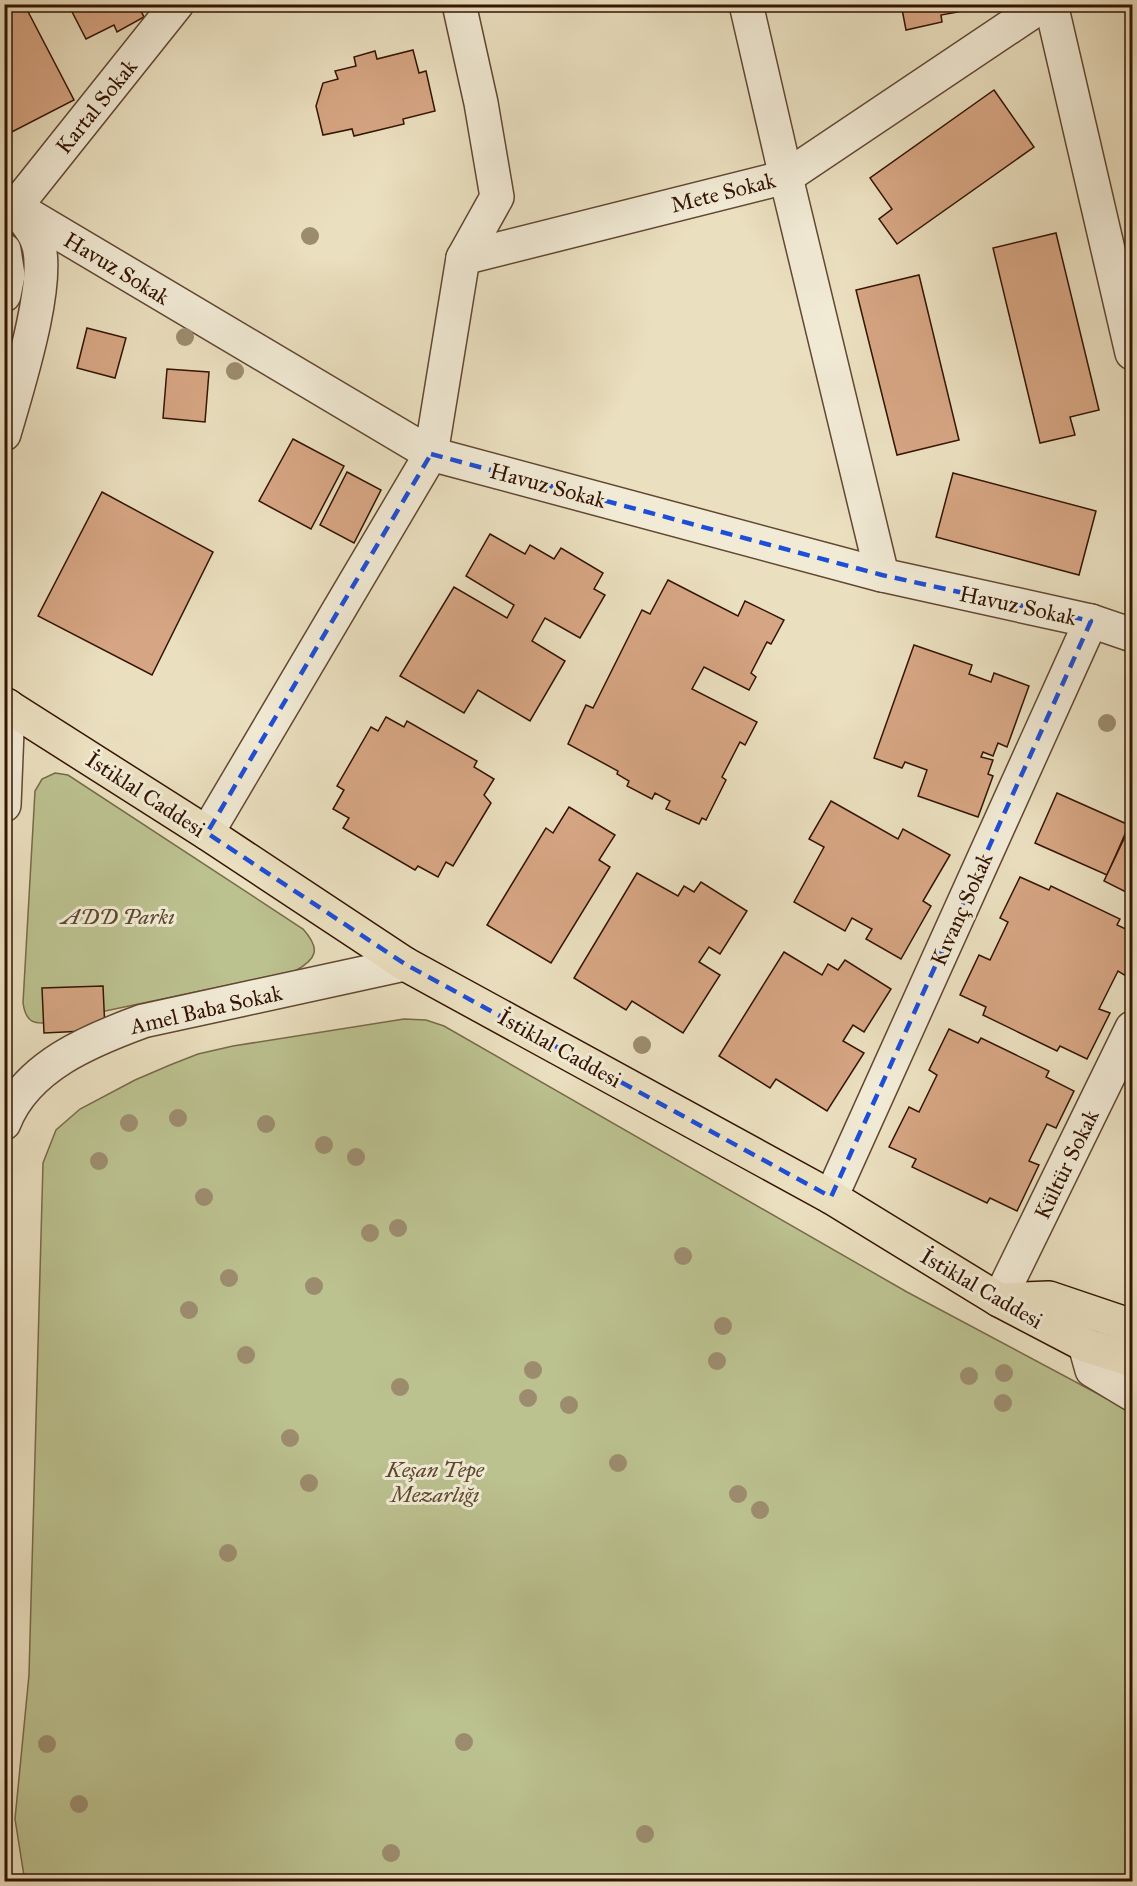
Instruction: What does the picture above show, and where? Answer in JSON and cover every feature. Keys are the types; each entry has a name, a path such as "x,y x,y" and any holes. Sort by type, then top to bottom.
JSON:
{"main road":[{"name":"İstiklal Caddesi","path":"6,705 207,833 405,964 831,1197 999,1300 1085,1345 1132,1360"},
{"path":"999,1300 1049,1298 1132,1326"}],"street":[{"name":"Kartal Sokak","path":"10,202 177,4"},
{"path":"207,833 431,454 463,258 497,197 481,103 459,4"},
{"path":"746,4 882,575"},
{"name":"Mete Sokak","path":"463,258 786,177 1044,4"},
{"path":"1051,4 1132,353"},
{"path":"4,434 26,354 41,286 42,271 37,240 10,202"},
{"name":"Havuz Sokak","path":"10,202 431,454 882,575 1091,621 1132,635"},
{"path":"4,250 8,275 4,295"},
{"name":"Kıvanç Sokak","path":"831,1197 1091,621"},
{"path":"4,805 6,705"},
{"name":"Amel Baba Sokak","path":"4,1123 18,1098 34,1080 61,1058 115,1032 143,1021 405,964"},
{"name":"Kültür Sokak","path":"999,1300 1132,1028"},
{"path":"1085,1345 1092,1370 1132,1394"}],"highlighted area":[{"path":"431,454 882,575 1091,621 831,1197 405,964 207,833"}],"green space":[{"name":"ADD Parkı","path":"55,773 68,775 303,929 314,948 312,958 295,971 53,1022 36,1023 29,1019 23,1003 35,791 42,779"},
{"name":"Keşan Tepe Mezarlığı","path":"404,1019 426,1020 444,1026 907,1292 1132,1412 1132,1881 25,1882 15,1819 29,1675 43,1163 56,1130 80,1109 135,1080 198,1054 233,1046"}],"building":[{"path":"4,4 24,4 74,100 4,136"},
{"path":"68,4 153,4 141,11 144,17 117,32 114,25 86,39"},
{"path":"901,4 959,4 957,5 958,12 941,15 942,22 906,30"},
{"path":"413,50 419,73 426,71 435,111 403,119 404,124 354,136 352,129 323,135 316,106 323,83 338,79 335,71 356,66 354,57 375,51 377,59"},
{"path":"994,90 1034,147 897,244 879,219 892,209 870,178"},
{"path":"1056,233 1099,410 1070,417 1075,435 1040,443 993,248"},
{"path":"919,275 959,440 897,455 856,290"},
{"path":"87,328 126,338 115,378 77,368"},
{"path":"167,369 209,372 205,422 163,418"},
{"path":"293,439 344,466 311,529 259,501"},
{"path":"347,472 381,490 354,543 320,525"},
{"path":"953,473 1096,511 1079,575 936,537"},
{"path":"102,492 213,552 152,675 38,616"},
{"path":"490,534 525,554 530,545 554,559 561,548 603,573 594,589 605,595 580,638 545,618 532,641 565,661 530,721 478,690 464,713 400,676 454,587 507,618 514,605 466,576"},
{"path":"668,580 738,616 745,601 784,620 771,644 767,642 751,673 756,677 749,690 704,667 692,689 757,722 745,745 740,742 722,777 726,780 706,820 702,818 699,824 666,809 670,801 655,793 652,799 627,786 629,781 617,774 618,771 568,744 586,705 593,708 642,610 650,614"},
{"path":"914,645 972,665 969,674 991,682 994,673 1029,686 1007,747 998,743 993,756 983,752 981,757 993,760 988,774 993,776 978,817 918,796 927,770 905,762 902,768 874,758"},
{"path":"386,717 404,727 407,721 477,761 474,767 494,779 484,795 491,803 453,866 446,862 438,877 418,866 415,870 343,828 349,818 333,809 344,790 337,786 371,727 378,731"},
{"path":"1057,793 1129,825 1107,875 1035,843"},
{"path":"831,801 898,839 903,829 950,855 923,901 931,906 901,959 866,939 872,929 852,918 845,931 794,902 824,847 809,839"},
{"path":"569,807 615,835 599,860 610,867 551,963 487,925 546,828 553,833"},
{"path":"1132,822 1132,895 1104,881"},
{"path":"637,873 678,896 684,886 694,892 701,882 747,911 720,954 709,947 699,962 720,975 683,1033 632,1001 626,1010 574,978"},
{"path":"1020,877 1049,890 1051,886 1120,919 1117,925 1132,932 1132,964 1126,976 1118,971 1099,1009 1110,1013 1087,1059 1060,1046 1057,1051 983,1015 986,1007 960,995 979,955 990,960 1008,922 1000,918"},
{"path":"784,952 822,975 828,964 838,970 845,960 891,989 864,1032 853,1025 843,1041 864,1053 827,1111 776,1079 770,1088 719,1056"},
{"path":"103,986 105,1030 44,1033 42,988"},
{"path":"949,1029 978,1043 981,1038 1049,1071 1046,1077 1074,1091 1056,1128 1047,1124 1029,1161 1039,1165 1017,1211 990,1198 987,1203 912,1167 916,1159 889,1147 909,1107 919,1112 937,1075 929,1070"},
{"path":"1132,1182 1132,1241 1130,1185"}]}
